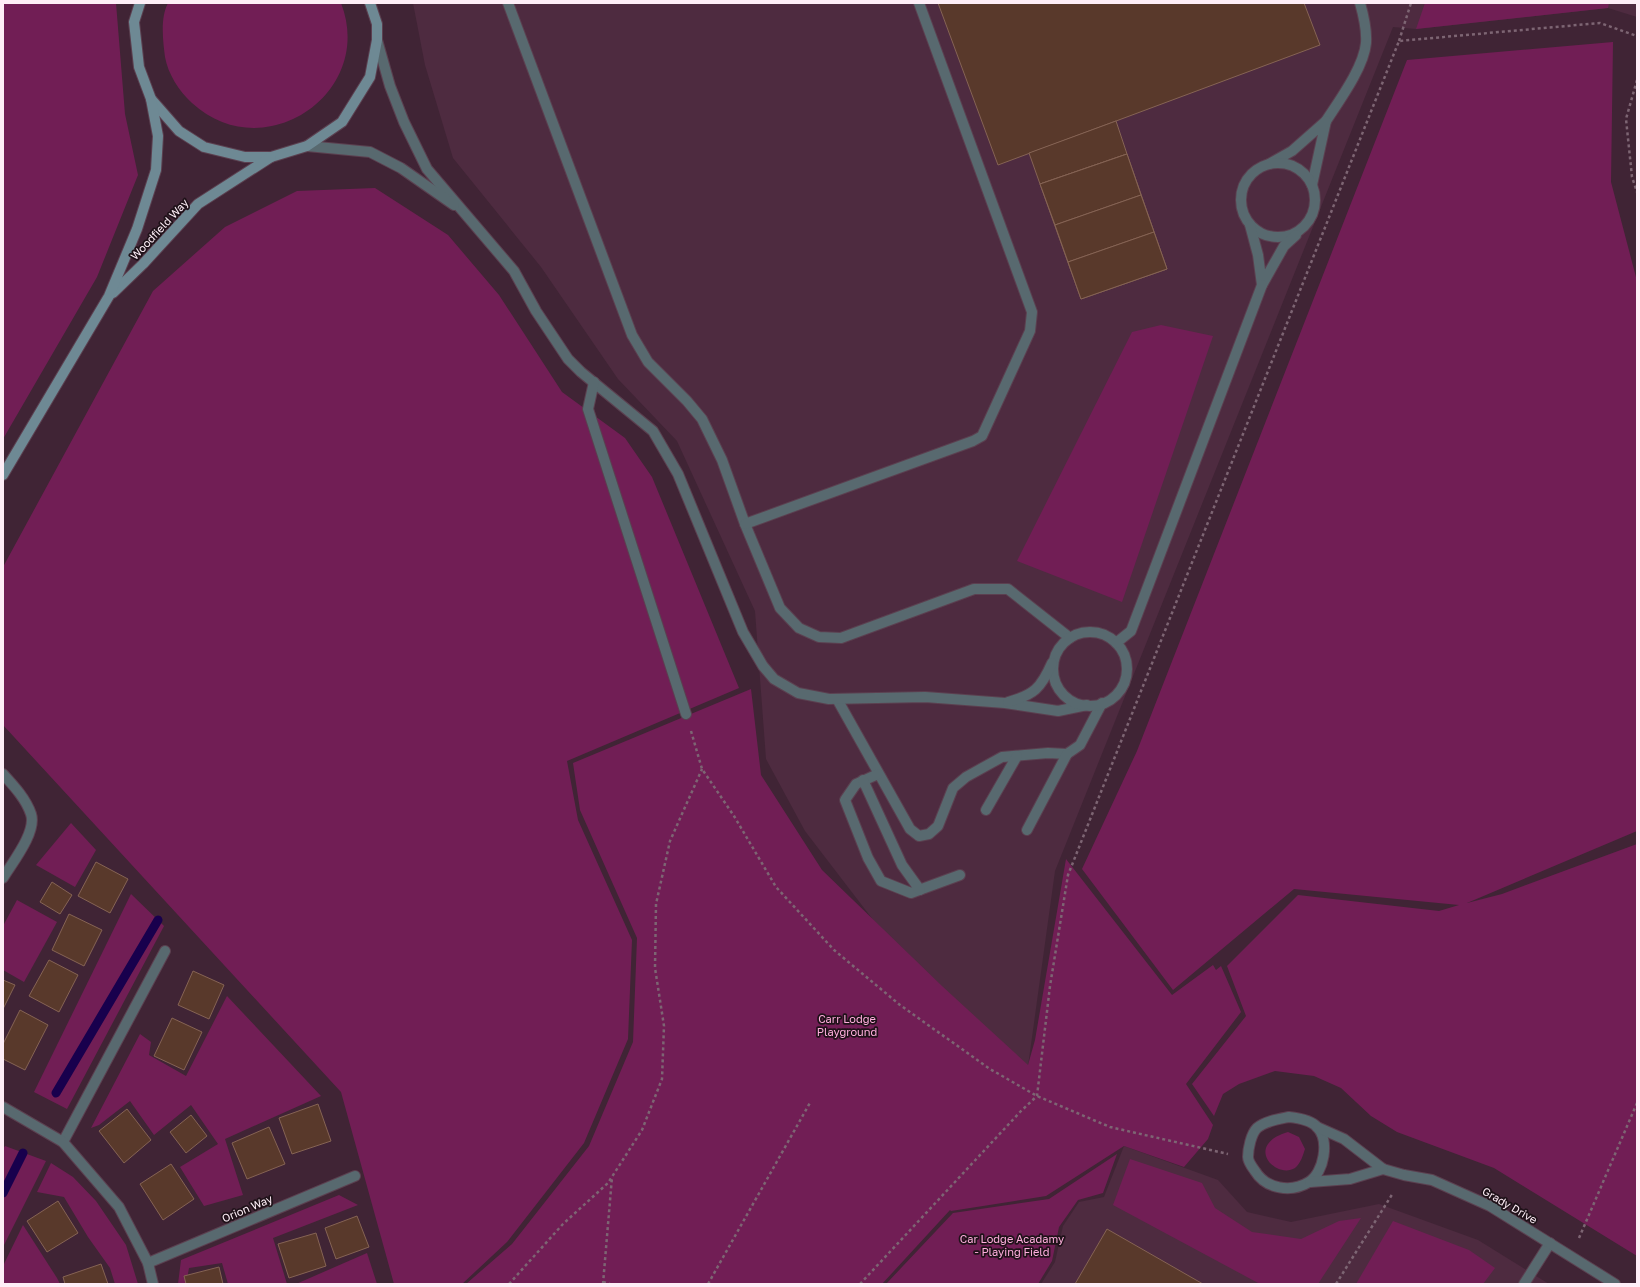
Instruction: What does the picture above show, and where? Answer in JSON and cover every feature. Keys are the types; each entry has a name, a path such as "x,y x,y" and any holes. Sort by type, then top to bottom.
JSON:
{"street":[{"path":"140,3 134,22 140,67 151,99 179,131 204,147 245,157 271,157 307,146 342,122 370,77 377,40 376,3"},
{"path":"370,3 377,24"},
{"path":"508,3 632,335 648,362 687,401 702,419 722,460 745,524 780,608 799,628 819,637 842,638 974,589 1008,589 1070,638"},
{"path":"745,524 972,441 982,436 1030,331 1032,312 919,3"},
{"path":"1302,229 1293,235 1280,238 1267,236 1255,230 1247,222 1241,207 1241,194 1243,186 1250,175 1259,168 1292,152 1326,121 1344,94 1361,61 1366,45 1366,25 1360,3"},
{"path":"377,40 390,86 404,122 427,169 467,214 514,271 536,311 568,358 581,372 653,431 678,474 743,632 763,666 774,679 798,693 829,699 925,697 1004,703 1058,711 1087,705 1102,704 1115,696 1122,688 1125,680 1127,669 1125,656 1116,642 1105,635 1094,632 1081,633 1070,638 1059,649 1046,677 1034,692 1024,698 1004,703"},
{"name":"Woodfield Way","path":"3,475 109,296 137,229 156,170 158,136 151,99"},
{"path":"1312,185 1326,121"},
{"path":"307,146 370,152 401,168 467,214"},
{"name":"Woodfield Way","path":"109,296 143,264 198,204 271,157"},
{"path":"1116,642 1131,631 1262,285 1284,246 1302,229 1314,212 1315,198 1312,185 1304,174 1294,167 1280,163 1269,164"},
{"path":"1250,225 1258,254 1262,285"},
{"path":"594,382 588,409 686,714"},
{"path":"1054,660 1053,672 1057,686 1064,695 1075,703 1087,705"},
{"path":"837,699 910,829 919,836 929,834 938,826 954,788 966,777 1002,757 1048,753 1068,754"},
{"path":"1027,830 1068,754 1080,745 1102,704"},
{"path":"986,810 1017,756"},
{"path":"3,774 19,792 32,816 30,835 3,878"},
{"path":"878,774 856,784 845,800 868,858 881,881 911,893 960,875"},
{"path":"863,780 902,865 920,890"},
{"path":"64,1142 165,951"},
{"path":"3,1108 64,1142 119,1207 148,1263 153,1284"},
{"name":"Grady Drive","path":"1248,1158 1250,1142 1257,1129 1273,1120 1289,1116 1306,1120 1317,1127 1344,1139 1383,1169 1404,1176 1432,1180 1490,1206 1615,1284"},
{"path":"1310,1182 1318,1172 1324,1156 1324,1140 1317,1127"},
{"path":"1248,1158 1256,1173 1267,1183 1282,1189 1310,1182 1350,1180 1383,1169"},
{"name":"Orion Way","path":"148,1263 355,1176"},
{"path":"1524,1284 1550,1243"}],"path":[{"path":"860,1284 1021,1111 1037,1096 1050,986 1068,875 1399,40 1410,3"},
{"path":"1399,40 1600,23 1637,36"},
{"path":"1637,80 1626,119 1632,177 1637,192"},
{"path":"686,714 702,769 734,816 776,887 834,950 900,1005 990,1070 1037,1096 1110,1127 1248,1158"},
{"path":"509,1284 563,1224 608,1183 642,1130 662,1079 664,1026 656,968 656,904 670,841 702,769"},
{"path":"708,1284 811,1101"},
{"path":"1571,1257 1637,1103"},
{"path":"610,1284 603,1283 612,1175"},
{"path":"1336,1284 1404,1176"}],"shaded area":[{"path":"413,3 1637,3 1637,17 1608,8 1416,29 1393,27 1055,871 1028,1066 897,951 805,831 766,759 755,611 677,441 618,379 541,267 453,158 425,65"},
{"path":"1124,1146 1218,1180 1247,1212 1291,1222 1379,1204 1478,1240 1549,1284 1041,1284 1055,1262 1063,1226 1079,1202 1104,1197"}],"green space":[{"path":"3,3 116,3 125,114 138,175 97,277 3,439"},
{"path":"168,3 341,3 348,36 343,66 328,92 307,112 280,124 251,128 221,121 192,103 179,88 169,70 165,57 163,30 165,9"},
{"path":"1425,3 1609,3 1608,8 1416,29"},
{"path":"1613,42 1611,182 1637,281 1637,831 1467,903 1502,894 1637,844 1637,1256 1494,1168 1397,1132 1371,1116 1341,1088 1314,1076 1275,1071 1239,1084 1223,1094 1214,1116 1192,1084 1246,1016 1227,966 1298,895 1439,911 1459,905 1294,889 1173,990 1082,869 1137,751 1407,60"},
{"path":"375,188 448,235 499,295 562,392 625,438 652,477 739,688 567,761 578,820 632,940 628,1039 584,1143 507,1242 462,1284 394,1284 341,1092 3,725 3,567 153,291 225,227 297,191"},
{"path":"1161,325 1213,336 1122,602 1017,561 1132,332"},
{"name":"Carr Lodge Playground","path":"751,689 761,775 822,870 942,986 1028,1065 1035,1040 1066,859 1172,995 1213,965 1216,970 1221,966 1241,1012 1186,1084 1213,1125 1208,1139 1184,1167 1124,1146 1046,1196 950,1210 882,1284 466,1284 512,1244 589,1146 633,1042 637,938 580,810 573,763"},
{"path":"71,823 96,850 75,887 36,865"},
{"path":"131,894 164,926 67,1109 34,1092"},
{"path":"17,900 57,922 24,982 3,970 3,926"},
{"path":"227,996 321,1096 225,1139 243,1195 204,1206 180,1167 218,1144 191,1105 154,1135 130,1101 99,1125 91,1128 140,1034 151,1042 149,1055 186,1076"},
{"path":"1288,1132 1299,1137 1305,1149 1299,1164 1295,1168 1287,1170 1280,1169 1273,1165 1265,1152 1267,1145 1275,1138"},
{"path":"5,1146 46,1161 3,1247 3,1149"},
{"name":"Car Lodge Acadamy - Playing Field","path":"1117,1154 1103,1193 1078,1200 1059,1227 1052,1261 1038,1284 886,1284 953,1213 1049,1199"},
{"path":"1130,1159 1202,1183 1215,1208 1252,1232 1301,1239 1339,1221 1361,1218 1318,1284 1260,1284 1113,1205"},
{"path":"51,1163 73,1177 96,1201 126,1245 138,1284 115,1284 110,1268 88,1237 64,1197 37,1192"},
{"path":"339,1195 358,1205 273,1238 287,1284 228,1284 222,1263 189,1268 186,1284 178,1284 181,1260"},
{"path":"1393,1221 1469,1250 1495,1268 1483,1284 1356,1284"},
{"path":"23,1225 60,1284 3,1284 3,1266"},
{"path":"367,1253 377,1284 296,1284"}],"building":[{"path":"938,3 1304,3 1320,45 998,165"},
{"path":"1116,121 1127,154 1040,184 1029,153"},
{"path":"1127,154 1167,269 1081,299 1040,184"},
{"path":"1127,154 1141,195 1055,225 1040,184"},
{"path":"1141,195 1154,232 1068,262 1055,225"},
{"path":"1154,232 1167,269 1081,299 1068,262"},
{"path":"96,862 128,879 110,913 78,896"},
{"path":"52,882 72,895 60,914 40,902"},
{"path":"69,914 102,930 84,966 52,950"},
{"path":"49,960 78,975 59,1012 29,996"},
{"path":"193,971 224,985 209,1019 178,1005"},
{"path":"3,980 15,985 3,1009"},
{"path":"20,1010 48,1025 25,1070 3,1059 3,1044"},
{"path":"172,1018 202,1032 184,1070 154,1056"},
{"path":"318,1104 331,1141 292,1154 279,1118"},
{"path":"127,1109 151,1140 124,1163 99,1131"},
{"path":"191,1115 207,1136 186,1153 170,1132"},
{"path":"269,1127 285,1164 247,1179 232,1143"},
{"path":"171,1164 194,1199 163,1220 140,1184"},
{"path":"58,1201 78,1233 47,1252 27,1221"},
{"path":"357,1216 369,1247 336,1259 325,1228"},
{"path":"1107,1229 1203,1284 1075,1284"},
{"path":"316,1233 326,1266 289,1278 278,1244"},
{"path":"101,1264 108,1284 65,1284 63,1277"},
{"path":"219,1267 223,1284 186,1284 184,1276"}],"waterway":[{"path":"56,1093 158,920"},
{"path":"3,1193 23,1153"}]}
